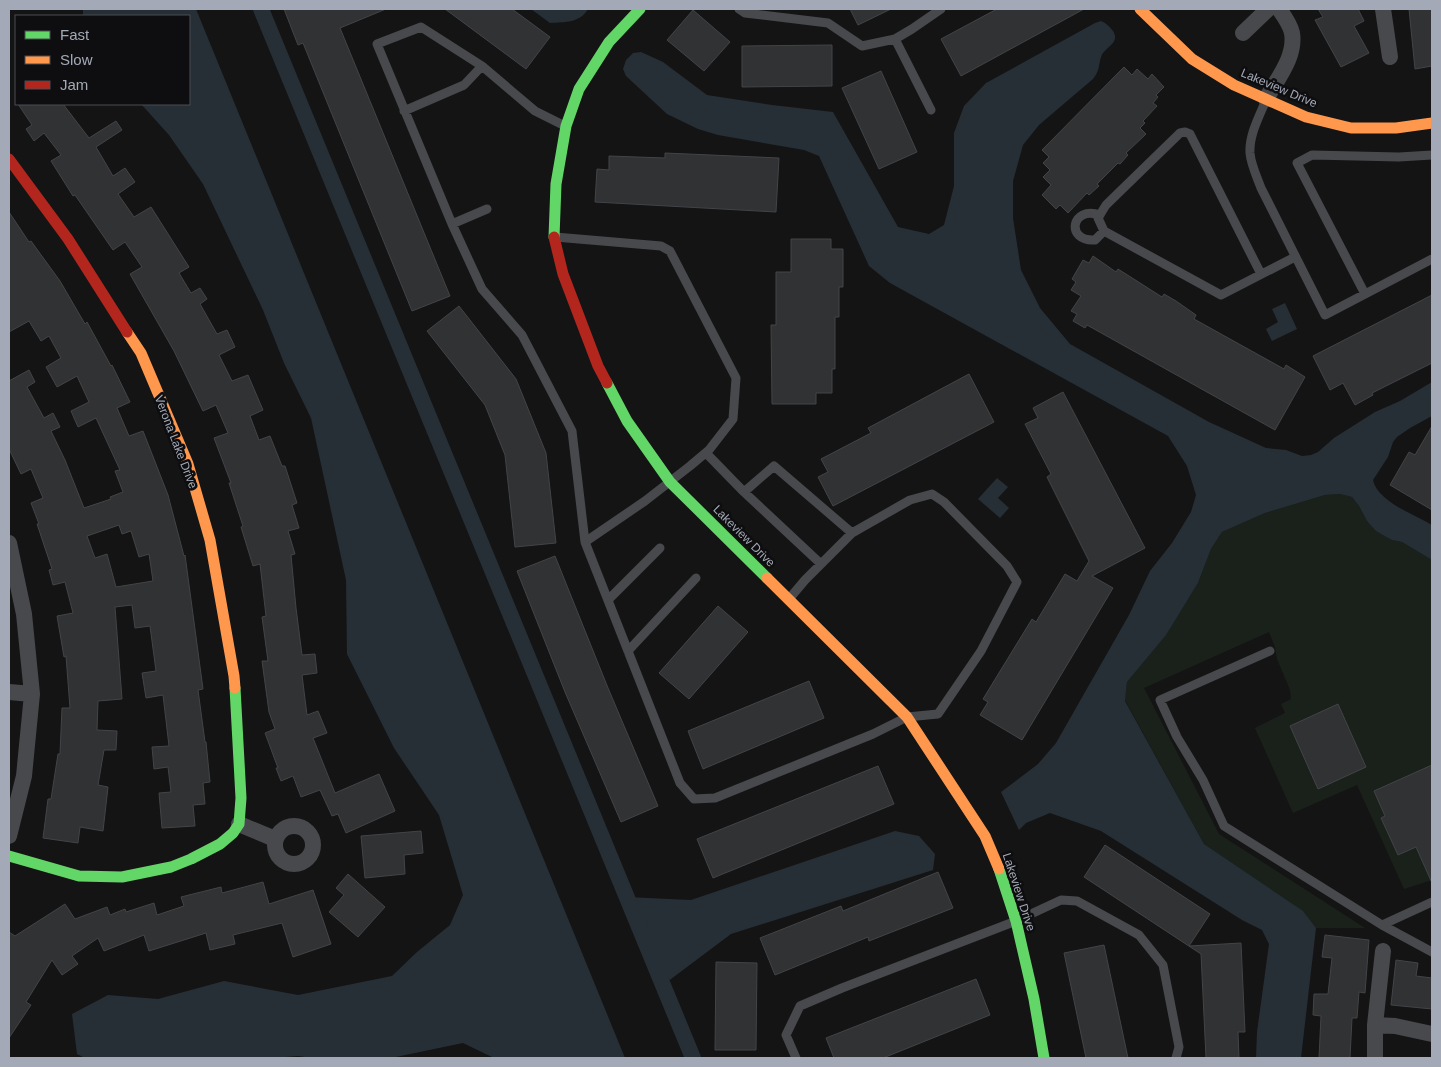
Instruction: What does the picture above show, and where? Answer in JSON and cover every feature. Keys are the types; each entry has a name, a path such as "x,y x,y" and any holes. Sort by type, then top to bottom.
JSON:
{"street":[{"name":"Lakeview Drive","path":"640,9 610,42 579,89 566,126 556,184 554,237 563,274 598,366 627,421 670,482 907,716 985,836 1002,876 1016,922 1034,1000 1044,1058"},
{"name":"Lakeview Drive","path":"1140,9 1192,59 1234,85 1306,117 1351,128 1396,128 1432,123"},
{"path":"1243,33 1268,9"},
{"path":"1266,99 1288,62 1292,43 1289,26 1279,9"},
{"path":"1384,9 1390,57"},
{"name":"Verona Lake Drive","path":"9,159 68,239 141,353 188,464 210,540 234,676 241,777 239,824"},
{"path":"9,543 24,614 32,694 24,776 9,836"},
{"path":"9,692 32,694"},
{"path":"9,856 79,876 122,877 171,867 191,859 227,839 239,824 275,839"},
{"path":"1375,1058 1375,1025 1382,951"},
{"path":"1375,1025 1396,1026 1432,1034"}],"lane":[{"path":"740,9 745,13 828,23 862,46 894,39 912,30 941,9"},
{"path":"566,126 535,111 482,66 421,27 377,44 452,224 482,289 522,335 572,431 585,542 680,783 694,799 715,798 873,734 907,716 938,714 981,651 1017,582 1007,566 944,502 932,494 910,500 852,532 788,600"},
{"path":"894,39 932,110"},
{"path":"404,111 464,85 482,66"},
{"path":"1266,99 1252,137 1250,154 1260,188 1325,315 1432,259"},
{"path":"1261,274 1190,134 1186,132 1180,133 1119,192 1106,205 1098,218 1104,231 1221,294 1261,274 1295,257"},
{"path":"1365,294 1297,163 1312,155 1398,157 1432,155"},
{"path":"452,224 487,210"},
{"path":"1100,215 1093,212 1084,213 1077,219 1075,228 1078,236 1086,241 1095,240 1104,231"},
{"path":"554,237 661,246 670,251 736,378 733,419 706,453 670,482 585,542"},
{"path":"706,453 744,492 821,564"},
{"path":"744,492 774,466 852,532"},
{"path":"608,600 660,548"},
{"path":"628,650 696,578"},
{"path":"1270,651 1160,700 1177,738 1204,780 1224,826 1382,925 1432,952"},
{"path":"796,1058 786,1035 800,1006 842,988 1016,922 1061,900 1077,901 1139,935 1163,965 1178,1047 1176,1058"},
{"path":"1382,925 1432,902"}],"shaded area":[{"path":"83,9 196,9 625,1058 494,1058 463,1043 391,1058 312,1058 298,1056 274,1058 85,1058 77,1054 72,1014 108,995 158,999 224,981 298,995 392,976 417,952 450,925 463,895 439,815 394,748 347,654 346,580 311,418 284,363 263,310 203,184 169,135 142,105 190,105 190,15 83,15"},
{"path":"531,9 588,9 585,14 576,19 567,22 550,23"},
{"path":"1101,21 1113,31 1115,39 1101,57 1097,73 1093,79 1039,125 1023,145 1013,181 1013,218 1021,270 1040,308 1070,344 1209,422 1266,448 1286,450 1302,456 1318,452 1334,438 1375,412 1400,401 1432,382 1432,416 1397,437 1393,442 1388,457 1373,480 1376,488 1389,501 1432,525 1432,560 1402,542 1392,540 1376,531 1367,521 1352,497 1340,494 1325,495 1265,513 1222,532 1211,549 1198,583 1166,635 1127,682 1125,701 1204,844 1303,911 1316,928 1301,1058 1256,1058 1257,1032 1269,944 1262,930 1242,920 1101,831 1050,813 1026,823 1019,830 1001,792 1038,764 1056,743 1129,615 1150,571 1172,543 1191,512 1196,495 1187,466 1168,436 890,283 869,266 819,156 804,150 718,135 698,129 667,114 626,76 623,69 626,60 633,53 641,52 663,62 707,95 833,112 898,227 929,234 944,225 954,186 954,133 964,106 986,83"},
{"path":"1285,303 1297,329 1272,341 1266,329 1278,322 1272,309"},
{"path":"997,478 1008,487 998,498 1009,508 1000,518 978,499"},
{"path":"1340,494 1352,497 1367,521 1392,540 1402,542 1432,560 1432,880 1404,889 1357,785 1293,813 1255,728 1285,713 1281,704 1291,699 1290,690 1277,659 1269,632 1144,688 1219,834 1365,928 1316,928 1302,911 1204,844 1125,700 1127,682 1166,634 1198,583 1211,549 1222,532 1265,513 1325,495"},
{"path":"895,831 919,836 935,854 933,870 731,934 663,985 626,897 691,900"}],"building":[{"path":"284,9 386,9 340,28 450,296 412,311 303,43 298,45"},
{"path":"445,9 512,9 550,37 526,69"},
{"path":"850,9 891,9 858,25"},
{"path":"997,9 1084,9 961,76 941,39"},
{"path":"1318,9 1358,9 1364,21 1354,26 1369,53 1341,67 1315,20 1323,17"},
{"path":"1409,9 1432,9 1432,66 1415,69"},
{"path":"693,10 730,42 704,71 667,40"},
{"path":"832,45 832,86 742,87 742,46"},
{"path":"1124,67 1132,75 1137,69 1148,79 1152,74 1164,87 1156,95 1158,97 1153,103 1157,106 1143,121 1145,123 1140,128 1146,134 1126,153 1128,155 1120,164 1118,163 1097,184 1099,186 1089,195 1087,193 1068,213 1060,205 1056,209 1042,195 1051,185 1043,177 1050,170 1043,163 1049,157 1042,150"},
{"path":"881,71 917,152 879,169 842,88"},
{"path":"19,105 64,105 89,138 116,121 122,130 96,147 113,176 125,168 135,182 118,194 134,217 151,207 189,267 179,273 191,293 200,288 207,299 200,304 217,334 227,330 235,347 219,355 232,381 248,375 263,410 250,416 259,440 270,436 282,466 285,466 297,503 292,505 299,528 288,531 295,554 291,555 296,608 302,655 315,654 317,673 302,675 307,715 318,711 327,733 313,738 335,793 379,774 395,811 346,833 338,814 332,816 320,790 301,797 293,776 281,781 265,733 275,729 269,712 262,661 268,661 262,617 266,616 260,564 253,566 241,527 243,526 229,483 231,483 214,438 228,433 216,405 203,411 174,351 130,274 142,267 125,242 113,250 75,195 73,196 51,161 61,155 44,133 34,141 26,129 32,125"},
{"path":"665,153 779,158 776,212 595,202 597,169 609,170 609,156 665,158"},
{"path":"9,212 29,242 31,241 60,281 112,365 130,402 117,408 129,436 143,431 168,495 185,555 203,689 198,690 210,782 203,783 205,804 193,805 195,826 162,828 159,793 171,792 168,767 154,769 152,747 169,746 163,695 146,698 142,673 156,671 150,626 135,628 132,605 115,607 122,699 98,701 97,730 117,731 116,750 104,750 98,785 108,787 103,831 80,827 78,843 43,838 48,799 51,799 58,754 60,754 62,708 70,708 66,656 64,657 57,616 73,613 65,582 53,585 49,570 52,569 31,503 43,498 31,469 21,474 9,449 9,381 29,370 35,382 27,387 44,418 53,413 60,427 51,431 84,508 111,499 110,497 123,492 115,471 120,470 96,418 78,427 71,411 89,402 77,376 57,387 46,367 61,358 49,336 41,341 29,321 9,332","holes":["119,525 122,534 131,531 139,557 149,554 153,581 116,587 107,554 95,558 87,536"]},
{"path":"791,239 831,239 831,249 843,249 843,287 839,287 839,317 835,317 835,369 832,369 832,393 816,393 816,404 772,404 771,325 776,325 776,272 791,272"},
{"path":"1093,256 1116,272 1118,269 1162,297 1164,294 1176,301 1196,315 1194,319 1284,369 1286,365 1305,377 1275,430 1087,325 1085,328 1073,321 1077,314 1071,311 1081,296 1071,290 1076,282 1072,279 1083,260 1089,263"},
{"path":"1432,295 1432,363 1372,393 1373,395 1355,405 1343,383 1330,390 1313,356"},
{"path":"459,306 516,379 546,453 556,543 515,547 505,455 485,405 427,331"},
{"path":"969,374 994,422 833,506 818,477 828,472 821,459 871,433 868,428"},
{"path":"1063,392 1145,548 1092,576 1113,588 1022,740 980,715 988,702 983,699 1032,619 1036,622 1065,574 1077,581 1089,561 1047,477 1051,474 1025,424 1038,418 1033,408"},
{"path":"1432,426 1432,510 1390,485 1409,452 1415,455"},
{"path":"555,556 658,806 621,822 565,692 517,571"},
{"path":"718,606 748,632 689,699 659,673"},
{"path":"809,681 824,718 703,769 688,731"},
{"path":"1338,704 1366,767 1318,789 1290,726"},
{"path":"1432,765 1432,883 1416,847 1398,855 1381,818 1385,816 1374,791"},
{"path":"878,766 894,804 713,878 697,839"},
{"path":"421,831 423,853 404,855 405,874 365,878 361,836"},
{"path":"1105,845 1210,914 1189,946 1241,943 1245,1032 1238,1032 1239,1058 1206,1058 1201,954 1084,877"},
{"path":"938,872 953,908 869,941 868,937 775,975 760,938 841,906 843,911"},
{"path":"348,874 385,907 358,937 329,912 344,895 336,888"},
{"path":"263,882 269,904 313,890 331,944 293,957 282,923 233,935 235,944 210,950 206,933 149,951 144,935 104,951 98,938 72,956 78,964 62,975 52,960 26,1002 31,1005 9,1038 9,932 15,936 65,904 75,919 107,907 110,915 125,909 126,912 154,903 157,915 184,906 181,897 221,887 222,893"},
{"path":"1325,935 1369,940 1365,993 1359,992 1357,1018 1352,1018 1350,1058 1319,1058 1321,1016 1313,1015 1314,994 1328,994 1332,958 1322,957"},
{"path":"1104,945 1128,1058 1086,1058 1064,953"},
{"path":"1396,960 1418,963 1416,976 1432,978 1432,1009 1391,1005"},
{"path":"716,962 757,963 756,1050 715,1050"},
{"path":"976,979 990,1015 883,1058 834,1058 826,1038"}],"waterway":[{"path":"261,9 693,1058"}],"traffic: fast":[{"path":"554,237 556,184 566,126 579,89 609,42 640,9"},
{"path":"607,383 627,421 670,482 767,578"},
{"path":"9,856 79,876 122,877 171,867 220,844 233,833 239,824 241,798 235,688"},
{"path":"999,869 1016,921 1034,999 1044,1058"}],"traffic: slow":[{"path":"1140,9 1192,59 1234,85 1306,117 1351,128 1396,128 1432,123"},
{"path":"127,332 141,353 188,464 210,540 235,688"},
{"path":"767,578 907,717 985,836 999,869"}],"traffic: jam":[{"path":"9,159 68,239 127,332"},
{"path":"554,237 563,274 598,366 607,383"}]}
